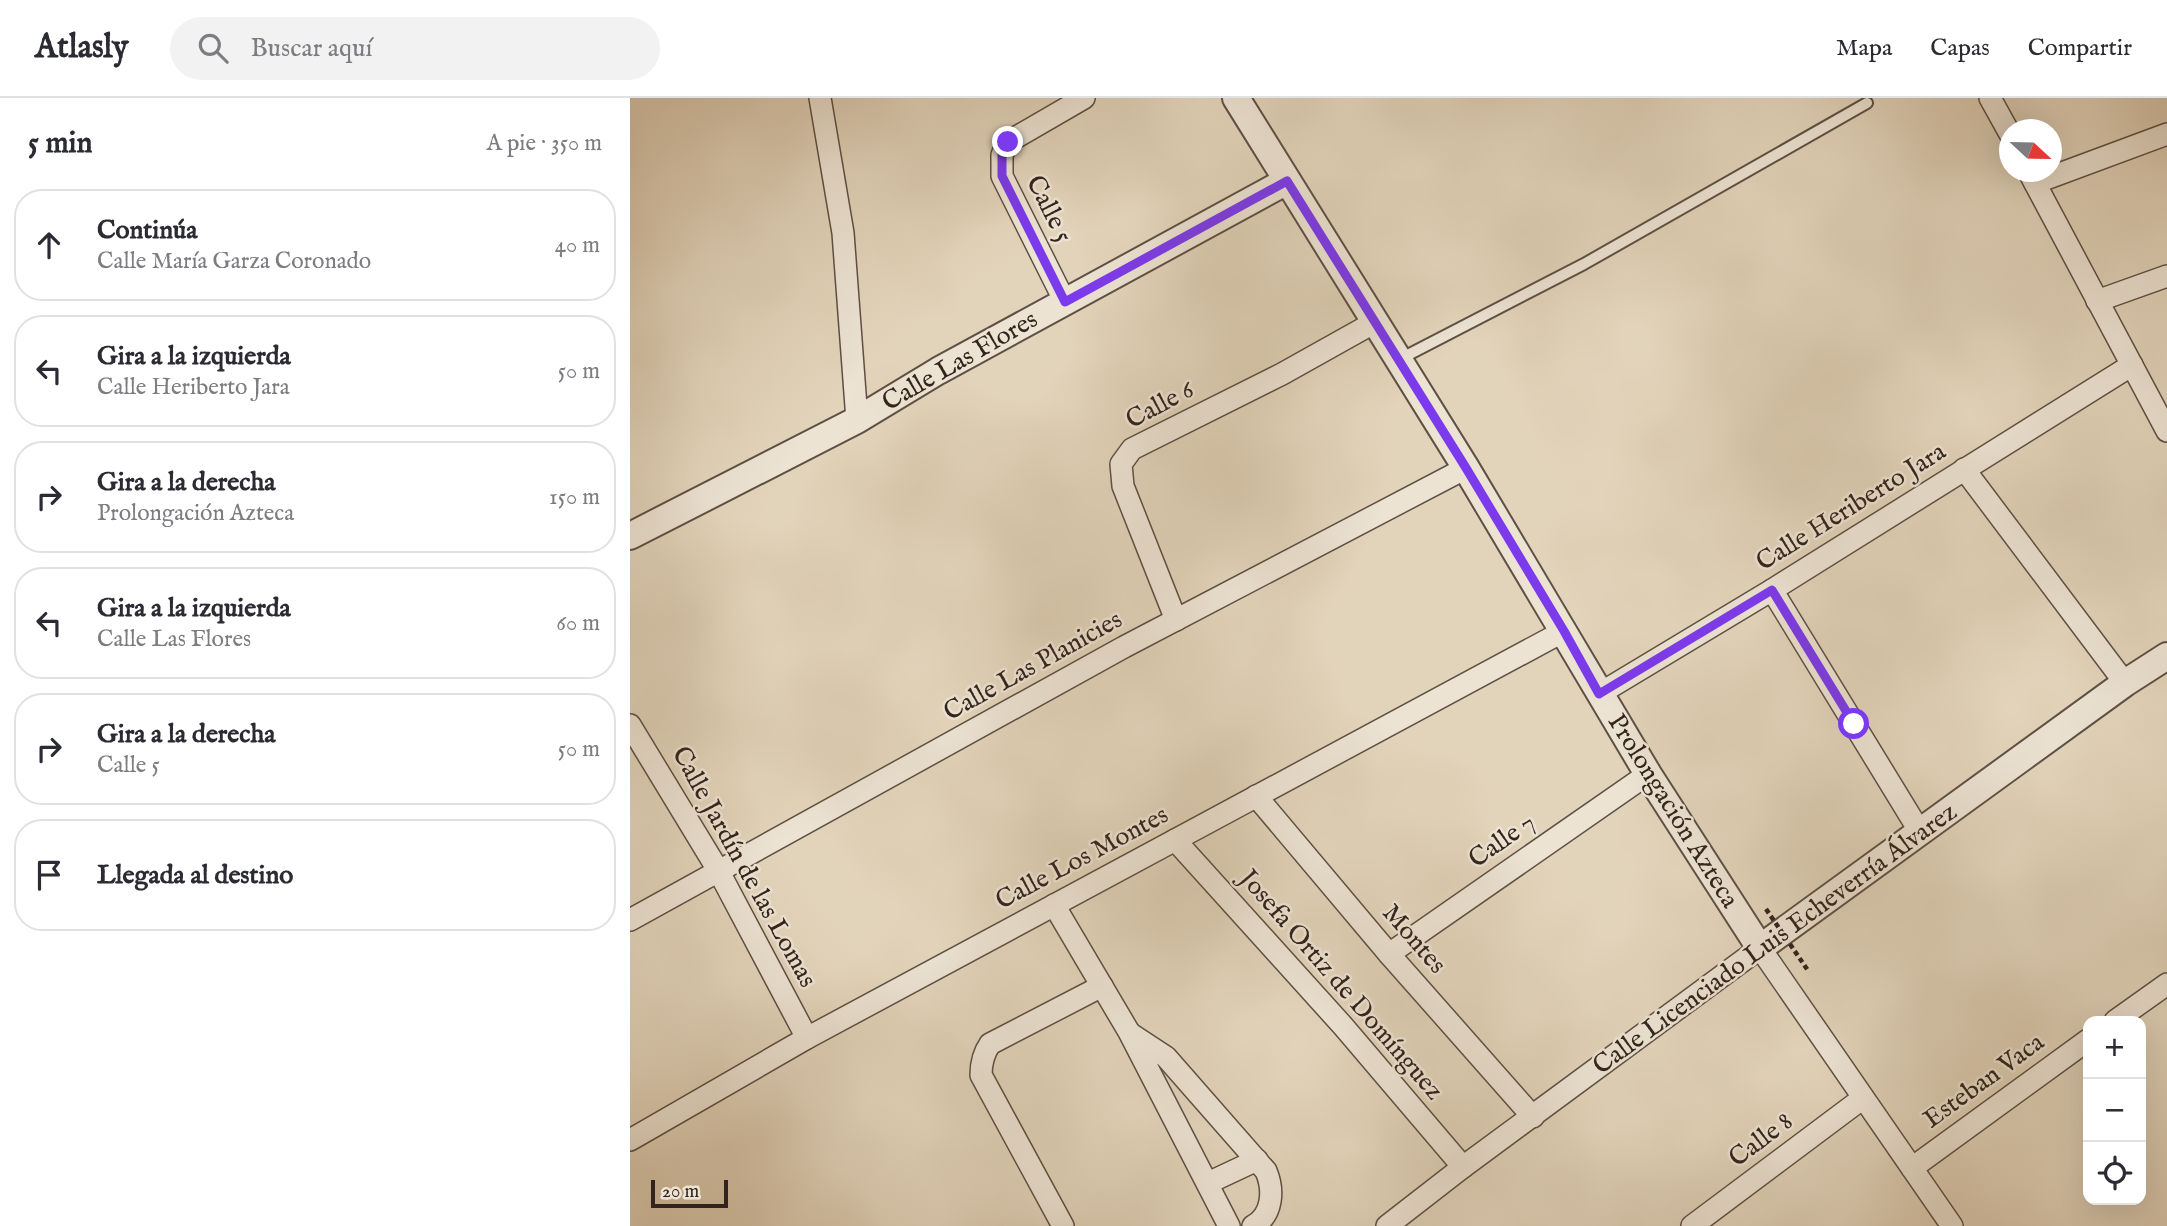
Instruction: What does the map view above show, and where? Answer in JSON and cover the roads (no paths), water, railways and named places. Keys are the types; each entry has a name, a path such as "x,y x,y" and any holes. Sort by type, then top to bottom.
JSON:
{"street":[{"path":"820,98 843,233 857,420"},
{"name":"Calle 5","path":"1065,302 1002,176 1002,155 1008,142 1084,98"},
{"name":"Prolongación Azteca","path":"1236,98 1466,468 1648,774 1760,948 1912,1168 1945,1223"},
{"path":"1990,98 2002,119"},
{"path":"2062,167 2167,134"},
{"name":"Calle Las Flores","path":"630,536 857,420 938,371 1287,181"},
{"path":"2035,182 2166,426"},
{"path":"2097,301 2167,276"},
{"name":"Calle 6","path":"1176,620 1123,485 1121,464 1132,449 1282,374 1376,322"},
{"name":"Calle Heriberto Jara","path":"1599,694 1772,590 2132,365"},
{"name":"Calle Las Planicies","path":"630,920 1176,620 1466,468"},
{"path":"1964,470 2125,683"},
{"path":"1772,590 1920,832"},
{"name":"Calle Los Montes","path":"630,1140 807,1038 1564,631"},
{"name":"Calle Licenciado Luis Echeverría Álvarez","path":"1387,1226 1760,948 2125,683 2167,656"},
{"name":"Calle Jardín de las Lomas","path":"630,725 718,870 807,1038"},
{"name":"Calle 7","path":"1389,954 1648,774"},
{"name":"Montes","path":"1256,796 1389,954 1533,1116"},
{"name":"Josefa Ortiz de Domínguez","path":"1175,840 1343,1026 1463,1167"},
{"path":"1054,905 1129,1032 1229,1226"},
{"path":"2122,1016 2167,984"},
{"path":"1063,1226 981,1075 981,1064 990,1044 1102,986"},
{"path":"1129,1032 1166,1057 1266,1171 1272,1185 1270,1201 1260,1222 1253,1226"},
{"name":"Esteban Vaca","path":"1912,1168 2083,1044"},
{"name":"Calle 8","path":"1692,1226 1863,1098"},
{"path":"1208,1183 1257,1160"}],"lane":[{"path":"1399,359 1606,252 1867,103"}]}
